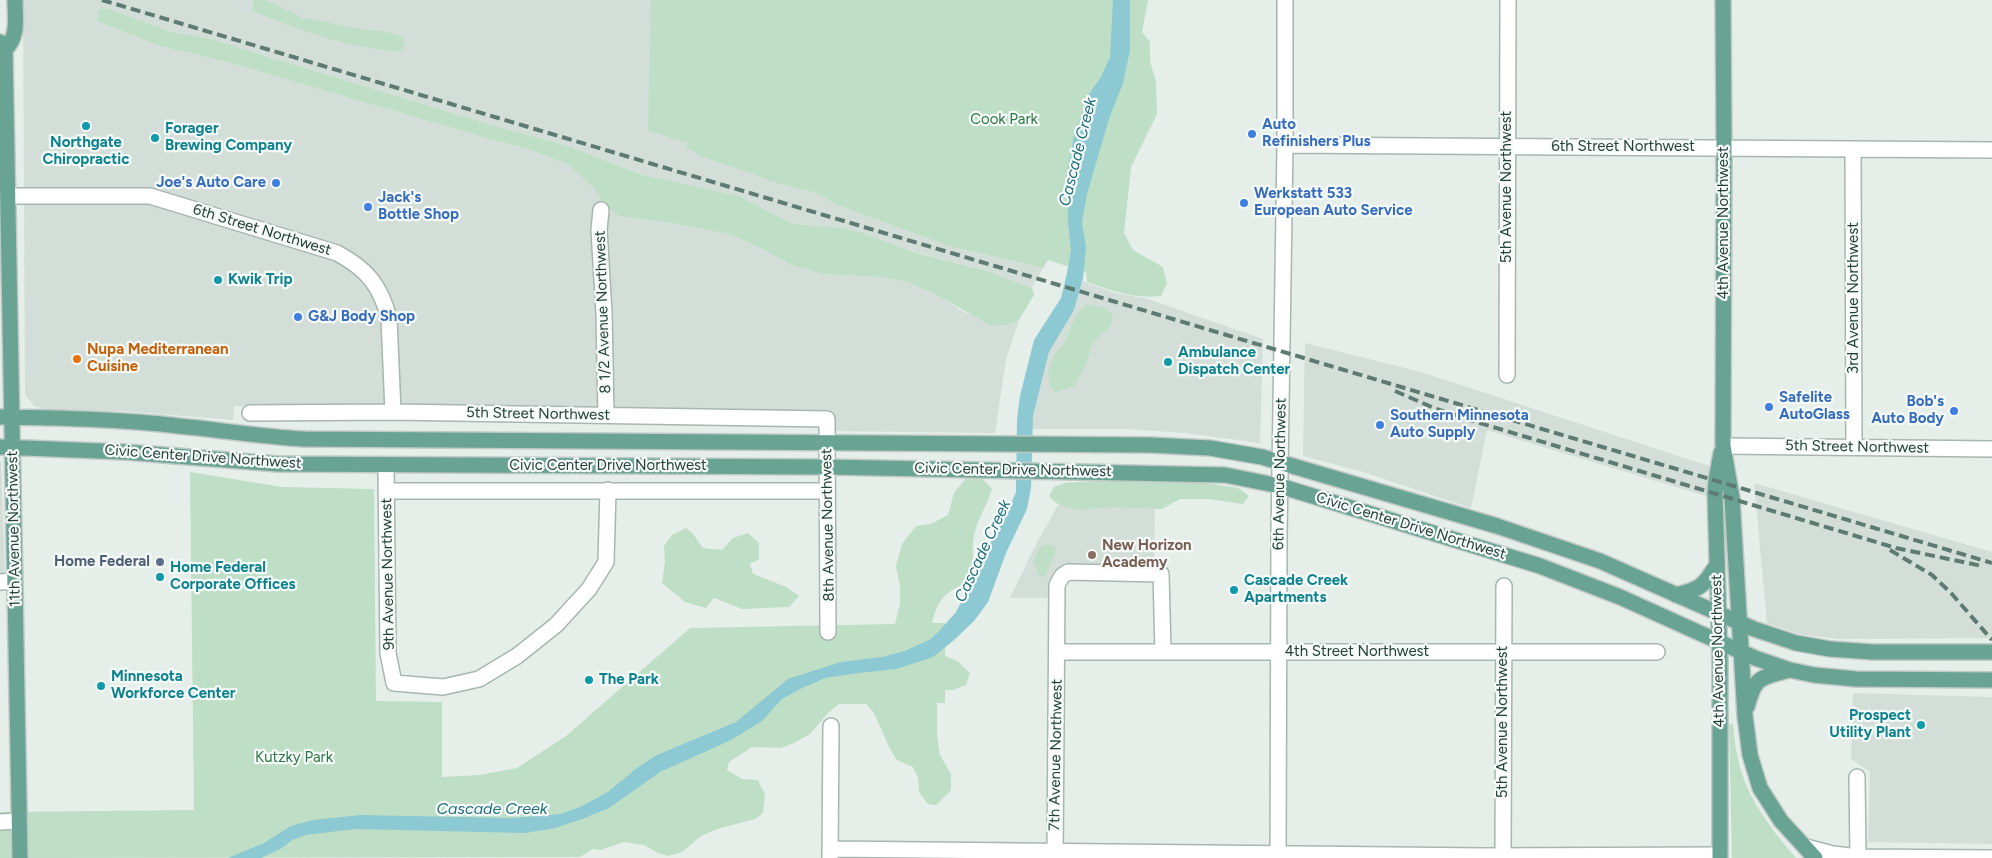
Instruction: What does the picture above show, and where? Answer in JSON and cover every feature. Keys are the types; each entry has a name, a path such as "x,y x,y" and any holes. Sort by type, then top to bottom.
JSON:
{"main road":[{"name":"11th Avenue Northwest","path":"15,0 15,35 13,42 3,46 8,196 4,230 7,581 20,858"},
{"name":"4th Avenue Northwest","path":"1720,857 1716,480 1723,446 1723,0"},
{"name":"Civic Center Drive Northwest","path":"6,417 149,423 260,437 304,439 985,443 1196,447 1244,453 1280,461 1545,541 1607,564 1739,623 1785,640 1830,649 1873,652 1992,652"},
{"name":"4th Avenue Northwest","path":"1723,446 1731,485 1740,651"},
{"name":"Civic Center Drive Northwest","path":"7,447 125,452 278,464 827,467 1212,474 1239,477 1280,486 1562,574 1620,597 1740,651 1790,670 1865,679 1992,680"},
{"path":"1676,595 1705,584 1716,566"},
{"path":"1740,651 1750,756 1760,788 1776,816 1811,852"},
{"path":"1745,716 1756,683 1767,676 1790,670"}],"street":[{"name":"6th Avenue Northwest","path":"1278,856 1285,0"},
{"name":"5th Avenue Northwest","path":"1507,375 1508,0"},
{"name":"6th Street Northwest","path":"1285,145 1992,150"},
{"name":"3rd Avenue Northwest","path":"1853,149 1854,447"},
{"name":"6th Street Northwest","path":"8,196 150,196 319,247 351,260 368,275 382,297 387,311 391,332 393,412"},
{"name":"8 1/2 Avenue Northwest","path":"601,210 599,230 604,313 606,414"},
{"name":"5th Street Northwest","path":"250,413 606,414 827,419"},
{"name":"8th Avenue Northwest","path":"827,419 828,632"},
{"name":"5th Street Northwest","path":"1723,446 1992,449"},
{"name":"9th Avenue Northwest","path":"386,466 388,653 394,683 443,687 479,679 517,656 556,625 588,589 606,562 608,490"},
{"path":"386,491 827,491"},
{"name":"7th Avenue Northwest","path":"1055,855 1056,598 1057,585 1062,576 1068,572 1162,574 1163,652"},
{"name":"5th Avenue Northwest","path":"1503,857 1504,586"},
{"name":"4th Street Northwest","path":"1057,652 1657,652"},
{"path":"831,726 830,854 1720,857"},
{"path":"1857,777 1858,858"},
{"path":"0,822 19,821"},
{"path":"1811,852 1858,858 1992,858"}],"shaded area":[{"path":"23,0 651,0 688,143 784,185 816,193 840,206 949,246 1043,268 1032,288 987,271 908,250 863,233 842,228 793,224 739,196 649,177 571,147 482,122 207,38 171,32 109,9 97,21 157,45 227,62 526,148 567,164 592,186 603,203 619,216 729,234 763,249 791,265 823,274 881,277 908,282 937,295 966,313 1007,325 1019,320 1006,359 995,433 832,431 832,416 234,406 233,420 123,411 48,410 34,406 25,394"},
{"path":"1082,281 1115,293 1145,298 1263,339 1260,443 1184,433 1126,429 1032,429 1033,416 1049,352 1074,310"},
{"path":"1305,343 1421,372 1709,466 1709,497 1487,430 1471,508 1360,471 1303,456"},
{"path":"1,461 5,577 0,577"},
{"path":"1754,483 1992,552 1992,638 1839,639 1799,634 1767,623"},
{"name":"New Horizon Academy","path":"1067,495 1155,496 1154,570 1064,569 1062,598 1010,598 1037,542 1059,504"},
{"path":"1853,693 1992,697 1992,844 1868,842 1870,772 1851,759"}],"green space":[{"path":"253,0 266,0 303,18 367,30 383,31 401,36 406,45 400,51 362,47 325,37 253,11"},
{"name":"Cook Park","path":"651,0 1148,0 1142,32 1150,42 1150,62 1156,81 1157,114 1131,167 1124,233 1133,250 1163,267 1167,283 1161,296 1151,297 1124,294 1105,288 1087,282 1086,272 1048,260 1043,268 949,246 840,206 816,193 784,185 703,157 686,147 688,143 648,130"},
{"path":"98,9 109,9 171,32 207,38 482,122 571,147 643,175 739,196 793,224 842,228 863,233 913,252 987,271 1032,288 1034,295 1019,320 1007,325 990,325 937,295 908,282 881,277 823,274 791,265 763,249 729,234 619,216 603,203 592,186 567,164 526,148 227,62 157,45 97,21"},
{"path":"1087,304 1105,308 1113,315 1111,325 1092,344 1086,365 1074,386 1056,392 1050,387 1048,372 1055,353 1063,346 1076,315"},
{"name":"Kutzky Park","path":"190,472 282,487 374,489 376,701 442,702 442,777 480,775 517,768 566,736 690,628 895,624 900,604 900,585 896,566 902,544 916,526 931,524 948,515 954,493 967,477 981,477 992,489 975,530 970,573 965,582 947,594 941,601 936,609 932,623 945,623 945,656 957,661 970,673 966,685 953,690 945,690 945,703 937,703 937,735 940,755 951,774 951,790 936,805 928,804 919,792 918,778 913,767 897,760 874,713 866,704 839,704 828,713 810,734 794,743 781,748 752,747 729,762 727,770 742,779 758,780 765,795 763,813 755,819 717,829 701,836 682,852 668,856 644,845 624,842 600,850 593,849 580,857 0,858 0,812 194,810"},
{"path":"1128,479 1184,480 1238,488 1249,496 1243,504 1208,499 1180,499 1162,509 1112,507 1076,510 1056,503 1049,496 1054,487 1064,483"},
{"path":"686,528 703,548 722,550 733,538 748,533 759,543 759,559 750,564 753,574 786,587 799,596 789,607 742,609 714,598 706,608 685,602 662,583 665,562 664,546 672,535"},
{"path":"1046,545 1055,546 1056,551 1045,577 1038,575 1034,561 1039,548"},
{"path":"1729,724 1733,724 1738,759 1753,799 1769,824 1796,858 1732,858"}],"water":[{"name":"Cascade Creek","path":"1113,0 1130,0 1130,50 1123,83 1109,119 1087,194 1082,222 1086,247 1083,278 1074,310 1049,352 1033,416 1031,488 1027,509 1006,553 988,602 974,621 933,657 896,669 825,678 800,689 782,699 762,721 731,740 660,772 609,808 555,828 525,833 355,829 306,835 292,840 282,848 261,858 228,858 264,843 291,826 313,820 361,815 512,818 560,814 580,807 608,792 637,768 657,755 736,722 788,679 841,662 882,657 905,651 931,639 956,612 988,549 998,524 1010,506 1016,492 1017,419 1020,396 1034,340 1061,298 1067,273 1071,251 1068,222 1068,168 1074,136 1089,94 1101,77 1110,57"}],"railway":[{"path":"102,0 1992,563"},
{"path":"1395,391 1434,408 1473,421 1896,548 1982,566"},
{"path":"1890,550 1932,575 1951,593 1992,640"}],"place":[{"name":"Northgate Chiropractic","path":"86,126"},
{"name":"Auto Refinishers Plus","path":"1252,134"},
{"name":"Forager Brewing Company","path":"155,138"},
{"name":"Joe's Auto Care","path":"276,183"},
{"name":"Werkstatt 533 European Auto Service","path":"1244,203"},
{"name":"Jack's Bottle Shop","path":"368,207"},
{"name":"Kwik Trip","path":"218,280"},
{"name":"G&J Body Shop","path":"298,317"},
{"name":"Nupa Mediterranean Cuisine","path":"77,359"},
{"name":"Ambulance Dispatch Center","path":"1168,362"},
{"name":"Safelite AutoGlass","path":"1769,407"},
{"name":"Bob's Auto Body","path":"1954,411"},
{"name":"Southern Minnesota Auto Supply","path":"1380,425"},
{"name":"New Horizon Academy","path":"1092,555"},
{"name":"Home Federal","path":"160,562"},
{"name":"Home Federal Corporate Offices","path":"160,577"},
{"name":"Cascade Creek Apartments","path":"1234,590"},
{"name":"The Park","path":"589,680"},
{"name":"Minnesota Workforce Center","path":"101,686"},
{"name":"Prospect Utility Plant","path":"1921,725"}]}
